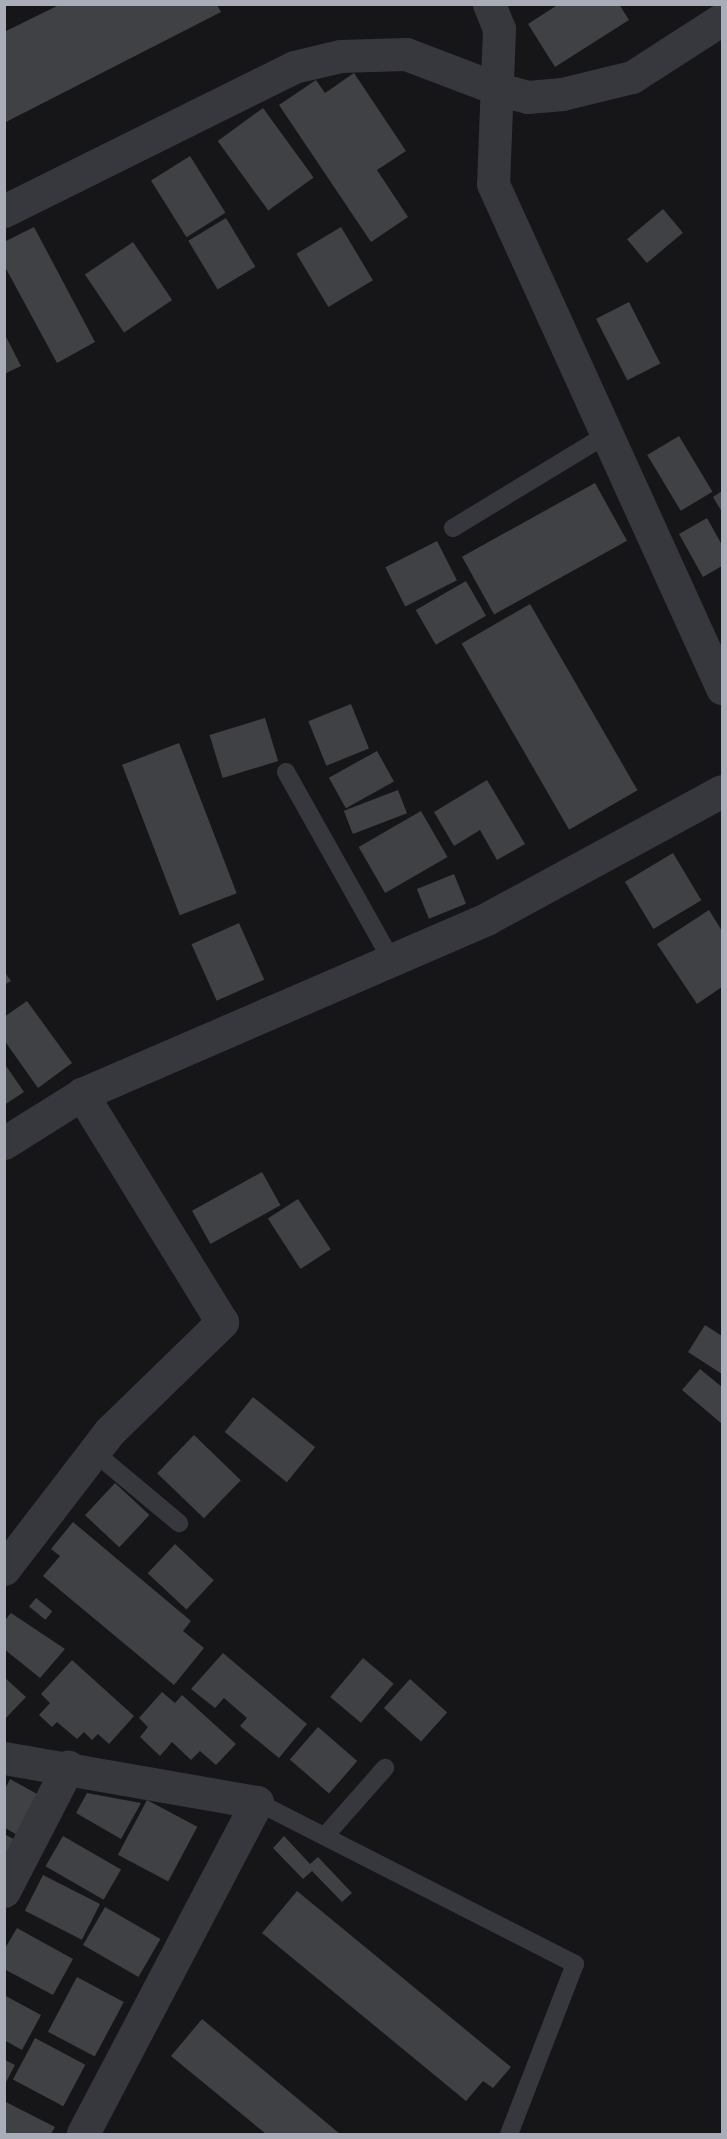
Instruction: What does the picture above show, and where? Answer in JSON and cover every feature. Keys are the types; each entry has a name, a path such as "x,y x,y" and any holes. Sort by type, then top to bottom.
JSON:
{"street":[{"path":"489,4 499,29 493,184 723,688"},
{"path":"4,211 294,67 340,56 406,54 498,89 528,97 604,86 662,60 723,19"},
{"path":"4,1143 82,1094 488,918 723,791"},
{"path":"4,1569 94,1452 222,1323 82,1094"},
{"path":"4,1758 69,1767 257,1802 83,2134"},
{"path":"4,1892 69,1767"}],"lane":[{"path":"453,528 606,435"},
{"path":"286,772 391,959"},
{"path":"94,1452 179,1523"},
{"path":"325,1836 385,1768"},
{"path":"257,1802 575,1964 509,2134"}],"building":[{"path":"559,4 619,4 629,20 555,67 528,24"},
{"path":"59,5 217,5 221,12 4,123 4,32"},
{"path":"354,73 406,151 377,170 408,217 371,242 279,105 316,80 325,93"},
{"path":"263,108 314,178 268,210 218,141"},
{"path":"190,156 226,213 186,237 151,180"},
{"path":"663,209 683,233 647,263 627,239"},
{"path":"226,218 255,267 218,290 188,241"},
{"path":"34,227 95,342 57,363 4,265 4,242"},
{"path":"341,227 373,280 328,307 296,254"},
{"path":"133,242 172,300 124,332 85,274"},
{"path":"629,302 660,363 627,380 596,319"},
{"path":"4,333 21,366 4,374"},
{"path":"679,436 712,492 681,511 647,455"},
{"path":"595,483 627,541 494,614 462,557"},
{"path":"722,491 722,512 713,497"},
{"path":"707,518 722,545 722,566 703,577 679,534"},
{"path":"437,541 457,580 405,607 385,567"},
{"path":"466,581 486,616 436,645 416,610"},
{"path":"530,604 638,790 569,830 462,644"},
{"path":"351,704 369,749 326,766 308,721"},
{"path":"265,718 278,761 223,778 210,735"},
{"path":"179,743 237,893 180,915 122,765"},
{"path":"377,751 394,782 346,808 329,778"},
{"path":"487,780 525,844 497,860 480,830 454,846 434,812"},
{"path":"398,790 407,813 353,834 344,811"},
{"path":"421,811 448,857 385,893 359,847"},
{"path":"673,853 701,900 653,929 625,882"},
{"path":"454,874 466,904 429,919 417,889"},
{"path":"709,910 722,931 722,987 697,1004 657,944"},
{"path":"239,923 264,980 217,1001 191,944"},
{"path":"4,971 11,981 4,985"},
{"path":"27,1001 72,1063 38,1088 4,1040 4,1017"},
{"path":"4,1063 24,1092 4,1105"},
{"path":"262,1172 280,1205 210,1244 192,1211"},
{"path":"298,1199 331,1249 300,1269 268,1219"},
{"path":"705,1325 722,1336 722,1374 688,1352"},
{"path":"700,1369 722,1387 722,1424 682,1390"},
{"path":"253,1397 315,1447 287,1482 225,1432"},
{"path":"194,1435 241,1480 204,1518 157,1473"},
{"path":"115,1483 149,1515 119,1547 85,1515"},
{"path":"73,1522 191,1621 183,1631 204,1648 174,1685 43,1576 60,1556 51,1549"},
{"path":"175,1544 214,1580 186,1609 148,1573"},
{"path":"36,1598 52,1611 45,1620 29,1607"},
{"path":"11,1613 65,1649 40,1678 4,1649 4,1621"},
{"path":"223,1653 307,1724 279,1758 240,1726 247,1718 224,1698 215,1708 191,1689"},
{"path":"363,1658 394,1684 361,1723 330,1697"},
{"path":"72,1660 134,1716 109,1744 98,1734 92,1740 84,1732 77,1739 57,1722 52,1727 39,1715 50,1703 41,1694"},
{"path":"4,1677 26,1697 4,1720"},
{"path":"410,1679 447,1712 421,1741 384,1708"},
{"path":"162,1692 175,1703 182,1695 236,1744 216,1765 200,1751 191,1760 172,1742 160,1756 140,1737 148,1727 139,1718"},
{"path":"318,1727 357,1761 329,1794 290,1759"},
{"path":"10,1779 48,1800 26,1840 5,1828 5,1789"},
{"path":"87,1793 141,1803 121,1839 76,1813"},
{"path":"147,1800 197,1827 168,1882 118,1855"},
{"path":"4,1834 23,1844 4,1861"},
{"path":"63,1836 121,1870 104,1900 46,1866"},
{"path":"284,1836 310,1864 318,1857 352,1893 342,1902 312,1871 303,1879 273,1848"},
{"path":"43,1875 100,1904 82,1940 25,1911"},
{"path":"297,1891 511,2067 493,2088 483,2081 466,2101 262,1933"},
{"path":"105,1907 160,1939 138,1977 83,1945"},
{"path":"17,1928 73,1959 53,1995 4,1969 4,1950"},
{"path":"77,1977 124,2002 95,2057 48,2032"},
{"path":"4,1995 41,2015 22,2050 4,2040"},
{"path":"202,2019 340,2134 266,2134 171,2056"},
{"path":"35,2038 85,2065 63,2106 13,2079"},
{"path":"5,2060 15,2065 5,2084"},
{"path":"4,2101 55,2127 51,2134 4,2134"}]}
